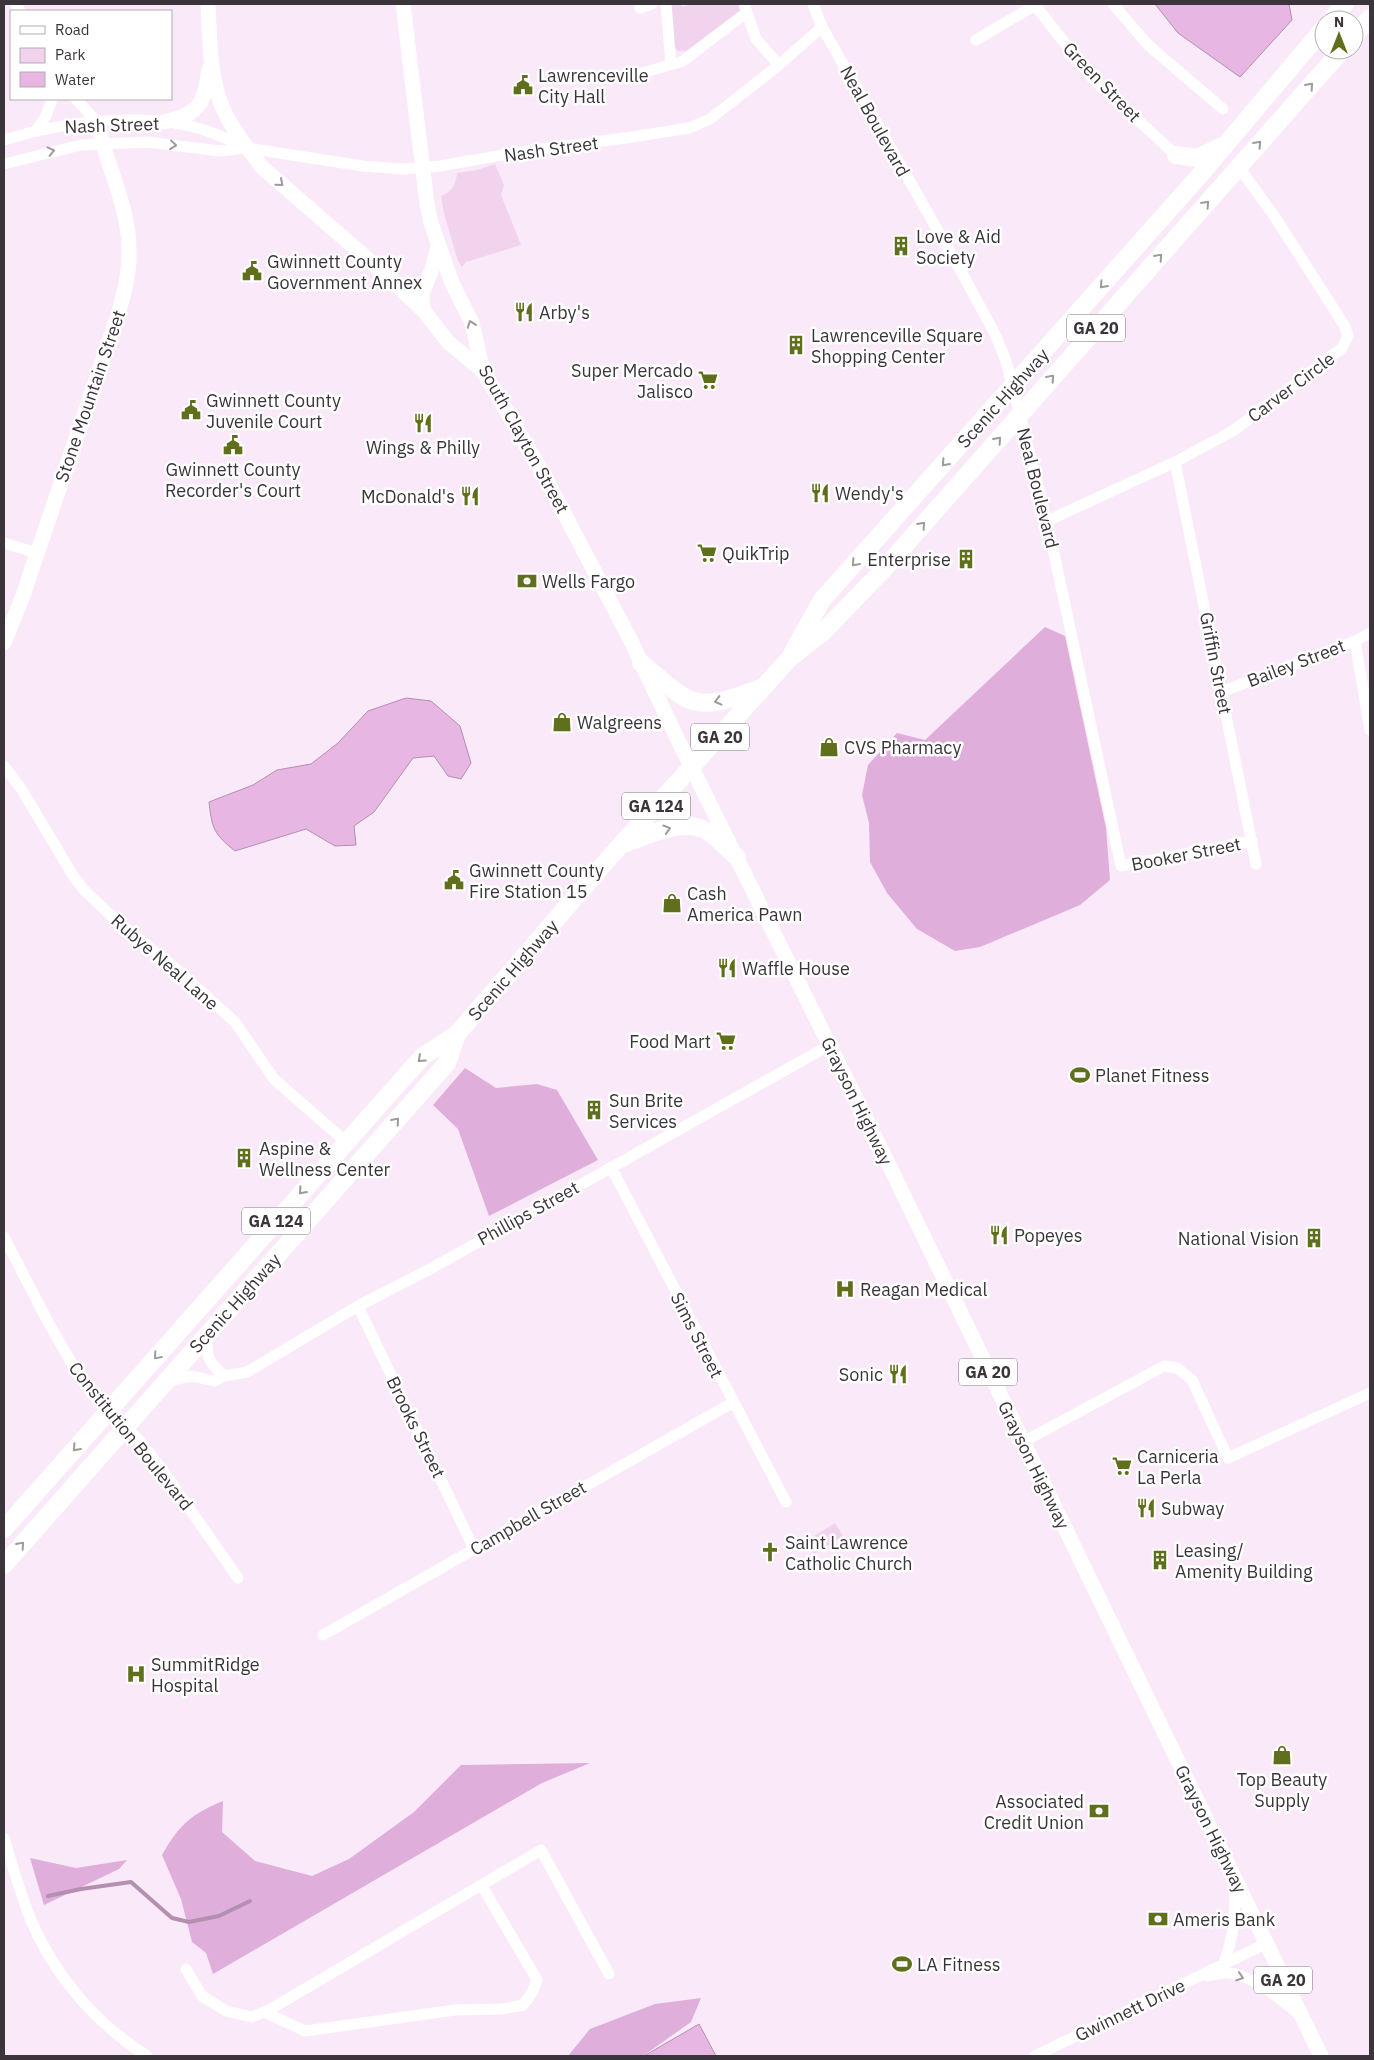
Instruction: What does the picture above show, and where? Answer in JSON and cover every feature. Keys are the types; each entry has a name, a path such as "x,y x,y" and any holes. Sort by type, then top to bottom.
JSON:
{"highway":[{"name":"Scenic Highway","path":"789,659 822,600 1186,192 1314,40"},
{"name":"Scenic Highway","path":"4,1529 422,1057 457,1034 620,846 789,659 823,632 849,606 1020,416 1333,60"},
{"path":"1176,155 1197,158 1227,144"},
{"path":"1176,155 1185,172 1187,180 1186,192"},
{"path":"641,663 685,697 698,702 716,702 764,687"},
{"path":"620,846 663,830 687,826 704,830 737,857"},
{"name":"Scenic Highway","path":"4,1565 447,1063 457,1034"},
{"path":"346,1142 364,1157"}],"main road":[{"path":"208,4 211,58 217,89 226,116 247,148 263,168 386,275 424,312 448,342 483,371"},
{"name":"South Clayton Street","path":"403,4 427,204 438,246 452,283 472,323 483,371 518,429 574,531 692,766"},
{"path":"164,122 180,118 197,109 206,90 211,58"},
{"name":"Stone Mountain Street","path":"4,643 120,307 128,272 130,250 128,229 97,122"},
{"path":"424,312 420,301 421,294 431,271 438,246"},
{"name":"Grayson Highway","path":"692,766 830,1045 1321,2056"}],"street":[{"path":"640,8 652,4"},
{"path":"666,4 671,65"},
{"name":"Neal Boulevard","path":"813,4 822,27 962,272 995,334 1006,361 1047,521 1121,866"},
{"path":"976,40 1036,4"},
{"name":"Green Street","path":"1036,4 1093,79 1176,155"},
{"path":"1113,4 1148,45 1223,109"},
{"path":"629,76 671,65 688,58 731,23 745,8 756,38 779,65"},
{"name":"Nash Street","path":"4,140 36,131 97,122 164,122 209,132 247,148 363,166 403,169 422,168 689,128 704,122 724,109 779,65 822,27"},
{"path":"36,131 46,116 52,100"},
{"path":"77,100 97,122"},
{"name":"Nash Street","path":"4,164 64,148 102,144 147,142 220,151 247,148"},
{"name":"Carver Circle","path":"1047,521 1175,462 1233,431 1342,348 1348,336 1344,325 1298,253 1238,166"},
{"name":"Griffin Street","path":"1175,462 1256,864"},
{"path":"4,543 37,552"},
{"name":"Bailey Street","path":"1221,692 1354,641 1370,633"},
{"path":"1354,641 1370,730"},
{"name":"Rubye Neal Lane","path":"4,766 22,790 72,874 84,890 121,925 172,966 235,1022 274,1079 346,1142"},
{"name":"Booker Street","path":"1121,866 1252,841"},
{"name":"Phillips Street","path":"165,1382 192,1376 214,1381 224,1376 247,1372 358,1306 432,1268 830,1045"},
{"name":"Sims Street","path":"610,1167 786,1502"},
{"name":"Constitution Boulevard","path":"4,1237 62,1348 78,1374 108,1412 140,1442 161,1468 238,1578"},
{"name":"Brooks Street","path":"358,1306 474,1549"},
{"path":"207,1334 206,1353 210,1361 224,1376"},
{"path":"1023,1442 1164,1366 1177,1368 1192,1380 1228,1458 1370,1393"},
{"name":"Campbell Street","path":"323,1635 732,1402"},
{"path":"4,1838 30,1918 59,1971 96,2017 125,2042 147,2056"},
{"path":"186,1969 202,1996 226,2010 252,2017 264,2012 541,1850 609,1974"},
{"path":"1224,1963 1232,1942 1235,1924 1235,1879"},
{"path":"264,2012 305,2032 454,2010 502,2009 523,2005 532,1993 537,1980 482,1886"},
{"name":"Gwinnett Drive","path":"1035,2056 1265,1944"},
{"path":"1192,1979 1227,1973 1244,1977 1268,1989 1301,2015"}],"green space":[{"path":"671,4 681,4 682,7 693,4 741,4 742,9 686,51 678,51 674,47"},
{"path":"495,164 504,185 501,195 521,245 466,262 462,267 458,261 444,214 441,196 448,193 453,187 457,173 477,170"},
{"path":"835,1523 843,1536 814,1554 806,1541"}],"shaded area":[{"path":"1045,627 1065,636 1106,828 1110,880 1080,905 980,947 955,951 917,929 887,893 870,862 869,823 862,795 868,765 897,733 925,740"},
{"path":"465,1068 496,1088 537,1084 557,1090 598,1160 489,1216 458,1129 433,1105"},
{"path":"590,1763 542,1783 213,1974 206,1953 192,1942 181,1899 162,1855 174,1835 187,1822 202,1811 223,1801 222,1832 255,1861 312,1876 349,1859 414,1812 461,1765"},
{"path":"30,1858 76,1868 127,1860 119,1869 44,1905"},
{"path":"701,1998 691,2022 643,2056 568,2056 590,2029 655,2004"}],"water":[{"path":"1155,4 1289,4 1292,20 1240,77 1178,33"},
{"path":"406,698 431,701 460,726 471,763 461,779 448,776 434,756 413,758 374,812 354,826 356,845 335,846 306,829 235,851 218,835 211,819 209,802 253,785 277,770 311,764 338,743 368,711"},
{"path":"699,2024 716,2056 644,2056"}],"waterway":[{"path":"48,1896 131,1882 172,1918 189,1922 219,1916 250,1901"}],"place":[{"name":"Lawrenceville City Hall","path":"523,85"},
{"name":"Love & Aid Society","path":"901,246"},
{"name":"Gwinnett County Government Annex","path":"252,271"},
{"name":"Arby's","path":"524,312"},
{"name":"Lawrenceville Square Shopping Center","path":"796,345"},
{"name":"Super Mercado Jalisco","path":"708,380"},
{"name":"Gwinnett County Juvenile Court","path":"191,410"},
{"name":"Wings & Philly","path":"423,423"},
{"name":"Gwinnett County Recorder's Court","path":"233,445"},
{"name":"Wendy's","path":"820,493"},
{"name":"McDonald's","path":"470,496"},
{"name":"QuikTrip","path":"707,553"},
{"name":"Enterprise","path":"966,559"},
{"name":"Wells Fargo","path":"527,581"},
{"name":"Walgreens","path":"562,722"},
{"name":"CVS Pharmacy","path":"829,747"},
{"name":"Gwinnett County Fire Station 15","path":"454,880"},
{"name":"Cash America Pawn","path":"672,903"},
{"name":"Waffle House","path":"727,968"},
{"name":"Food Mart","path":"726,1041"},
{"name":"Planet Fitness","path":"1080,1075"},
{"name":"Sun Brite Services","path":"594,1110"},
{"name":"Aspine & Wellness Center","path":"244,1158"},
{"name":"Popeyes","path":"999,1235"},
{"name":"National Vision","path":"1314,1238"},
{"name":"Reagan Medical","path":"845,1289"},
{"name":"Sonic","path":"898,1374"},
{"name":"Carniceria La Perla","path":"1122,1466"},
{"name":"Subway","path":"1146,1508"},
{"name":"Saint Lawrence Catholic Church","path":"770,1552"},
{"name":"Leasing/ Amenity Building","path":"1160,1560"},
{"name":"SummitRidge Hospital","path":"136,1674"},
{"name":"Top Beauty Supply","path":"1282,1755"},
{"name":"Associated Credit Union","path":"1099,1811"},
{"name":"Ameris Bank","path":"1158,1919"},
{"name":"LA Fitness","path":"902,1964"}]}
